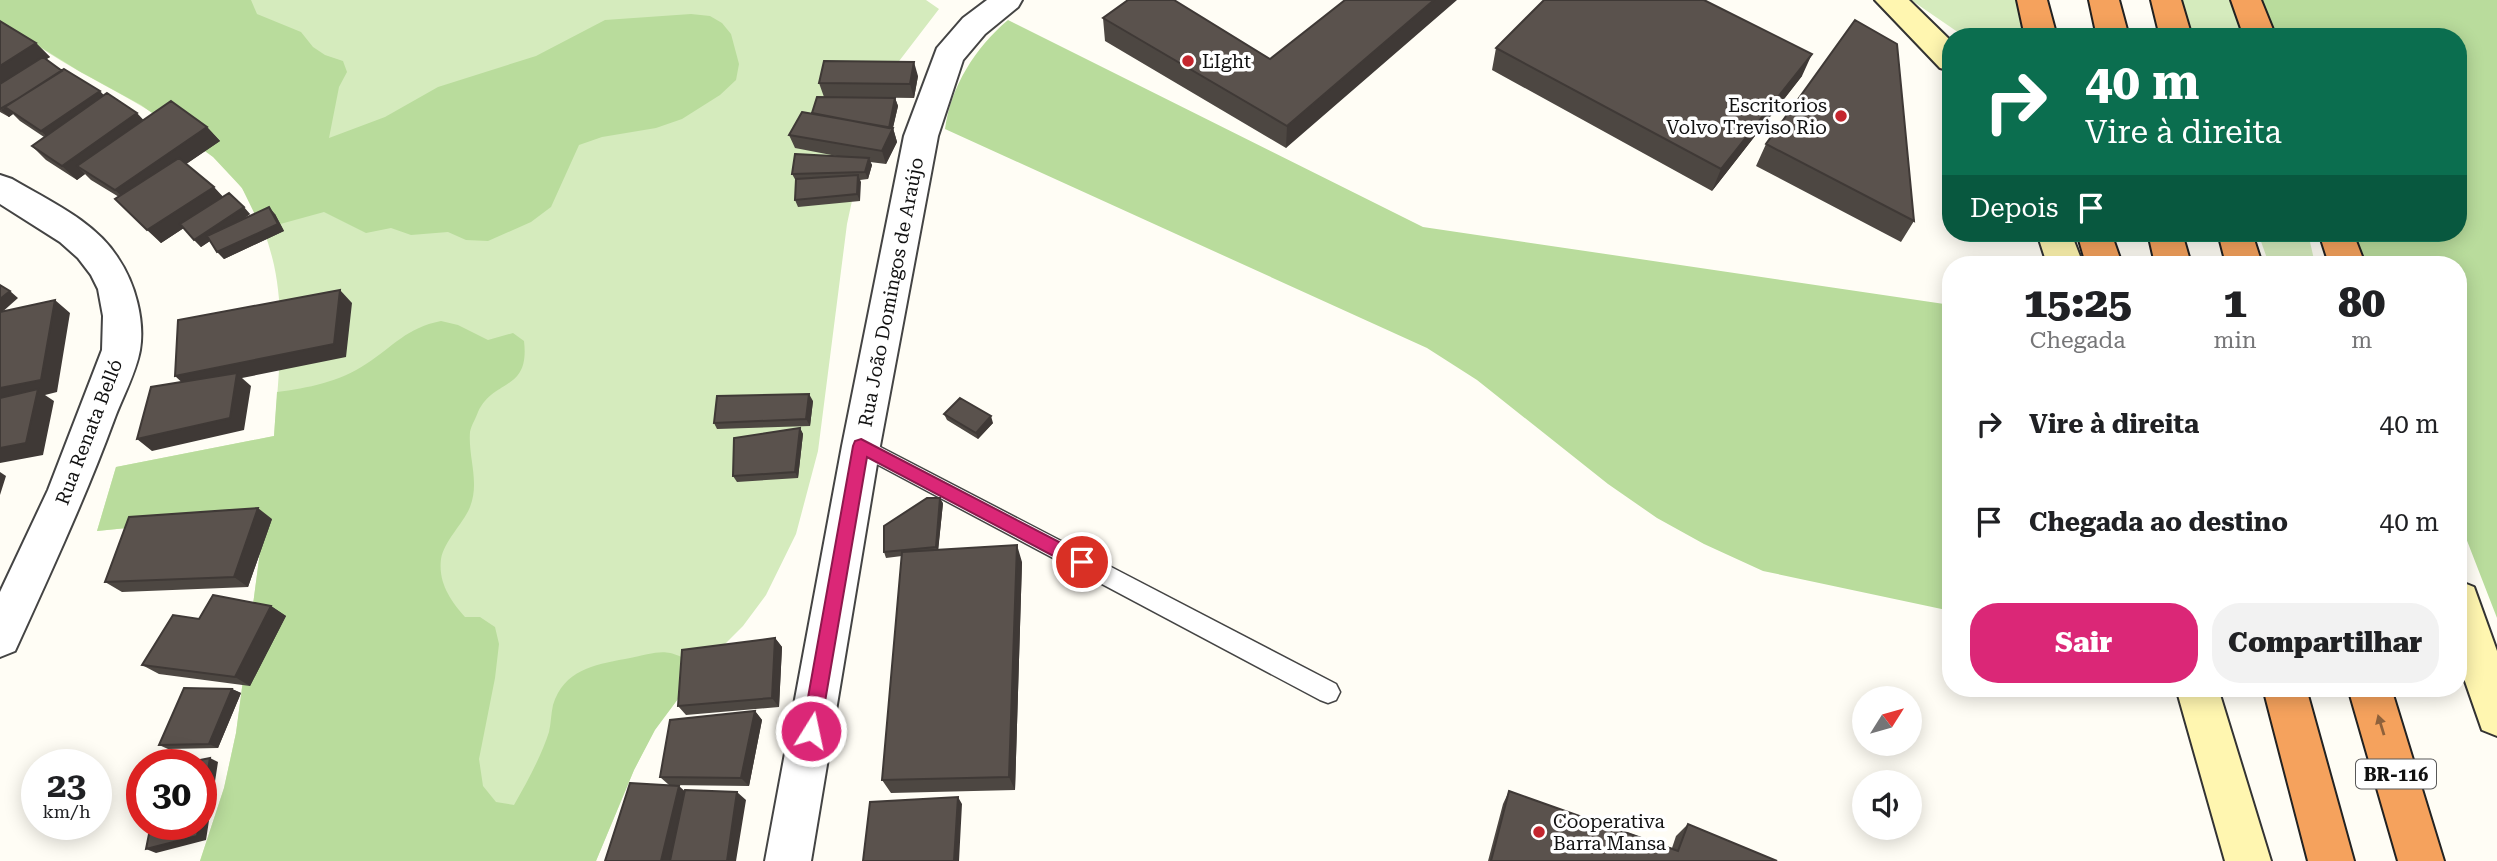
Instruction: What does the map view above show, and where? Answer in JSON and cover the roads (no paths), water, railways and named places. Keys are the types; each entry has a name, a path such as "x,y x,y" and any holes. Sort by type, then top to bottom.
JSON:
{"highway":[{"path":"2032,0 2039,28"},
{"path":"2104,0 2111,28"},
{"path":"2166,0 2174,28"},
{"path":"2246,0 2257,28"},
{"path":"2270,697 2311,788"},
{"path":"2287,697 2331,861"},
{"name":"BR-116","path":"2373,697 2421,861"}],"main road":[{"path":"1890,0 1942,51"},
{"path":"2467,624 2497,715"},
{"path":"2200,697 2248,861"}],"street":[{"name":"Rua João Domingos de Araújo","path":"788,861 861,446 921,136 948,56 959,41 1007,0"},
{"name":"Rua Renata Belló","path":"0,188 81,239 96,253 108,268 116,286 122,327 121,350 68,490 0,637"}],"lane":[{"path":"861,446 1328,692"}],"place":[{"name":"LIght","path":"1188,61"},
{"name":"Escritorios Volvo Treviso Rio","path":"1841,116"},
{"name":"Cooperativa Barra Mansa","path":"1539,832"}]}
